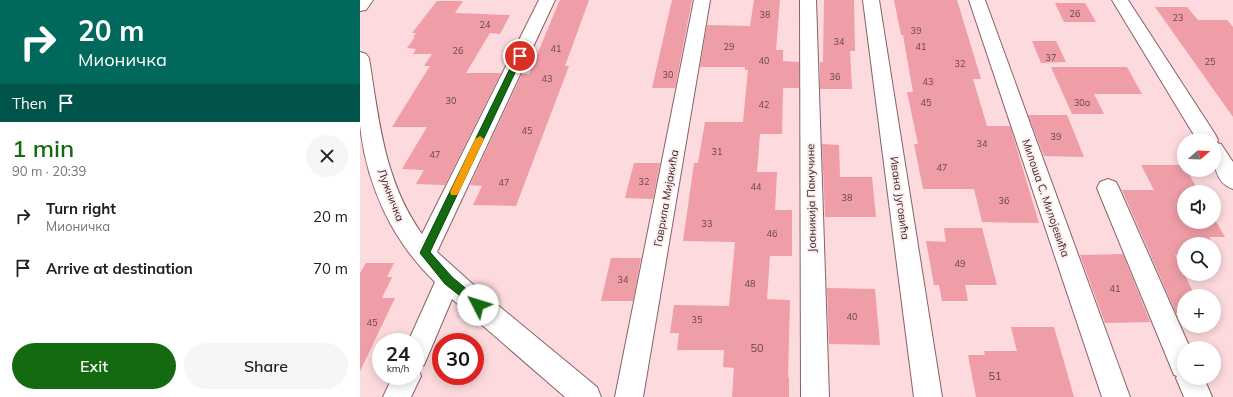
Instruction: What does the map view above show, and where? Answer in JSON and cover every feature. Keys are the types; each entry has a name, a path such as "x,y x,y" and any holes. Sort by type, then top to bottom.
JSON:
{"street":[{"path":"360,6 365,0"},
{"path":"425,253 547,0"},
{"name":"Гаврила Мијакића","path":"629,397 702,0"},
{"name":"Јоаникија Памучине","path":"808,0 815,397"},
{"name":"Ивана Југовића","path":"871,0 928,397"},
{"name":"Милоша С. Милојевића","path":"977,0 1116,397"},
{"path":"1120,0 1204,133"},
{"name":"Лужничка","path":"360,58 371,130 382,179 394,210 406,233 448,280 586,397"},
{"path":"1221,161 1233,180"},
{"path":"1108,188 1177,349"},
{"path":"424,335 448,280"},
{"path":"397,397 402,385"},
{"path":"1193,385 1198,397"}],"building":[{"path":"561,0 589,0 565,66 569,66 516,206 473,205 482,186 470,185 522,74 529,74"},
{"path":"672,0 692,0 675,88 652,88"},
{"path":"754,0 780,0 776,50 783,50 783,61 799,62 799,88 783,88 782,134 760,134 757,172 777,172 775,210 792,210 792,256 770,256 767,299 790,300 788,377 789,397 732,397 734,368 723,367 724,350 677,350 679,333 670,333 674,305 729,306 735,242 683,241 694,163 698,163 705,122 743,122 748,70 745,70 745,67 700,67 707,25 750,26"},
{"path":"824,0 854,0 855,51 850,51 852,89 820,89 820,62 823,62"},
{"path":"894,0 957,0 981,79 973,79 987,126 1010,126 1039,223 982,222 974,189 923,189 914,144 918,144 907,92 913,92 903,35 901,35"},
{"path":"437,1 463,1 455,13 510,15 500,34 490,33 466,73 501,73 445,185 416,184 424,170 402,169 427,127 392,127 430,66 424,66 432,54 413,54 416,49 407,48 415,37 413,37 416,33 412,33"},
{"path":"1055,3 1085,3 1096,22 1064,22"},
{"path":"1155,7 1187,7 1198,20 1227,20 1233,27 1233,117"},
{"path":"1032,41 1056,41 1066,62 1041,63"},
{"path":"1051,67 1127,67 1142,94 1094,94 1104,114 1072,114"},
{"path":"1028,115 1067,115 1084,157 1044,156"},
{"path":"822,144 839,145 840,177 872,177 876,217 825,217"},
{"path":"634,163 660,163 653,199 625,198"},
{"path":"1141,165 1177,165 1177,177 1191,177 1195,185 1177,185 1177,229 1220,229 1225,237 1177,237 1177,255 1175,255 1177,259 1177,281 1188,281 1192,289 1177,289 1177,313 1122,190 1154,190"},
{"path":"944,228 982,228 997,285 965,285 968,301 942,301 939,285 934,285 926,241 946,242"},
{"path":"1123,254 1150,322 1105,323 1080,255"},
{"path":"611,258 641,258 633,301 601,301"},
{"path":"366,263 394,263 387,277 392,277 382,298 395,298 378,333 372,333 372,346 360,371 360,273"},
{"path":"827,288 875,289 880,345 829,344"},
{"path":"1011,327 1054,327 1074,397 976,397 968,355 985,355 984,351 1017,351"}],"slow traffic":[{"path":"454,192 480,139"}],"route":[{"path":"478,305 448,280 425,253 520,56"}]}
